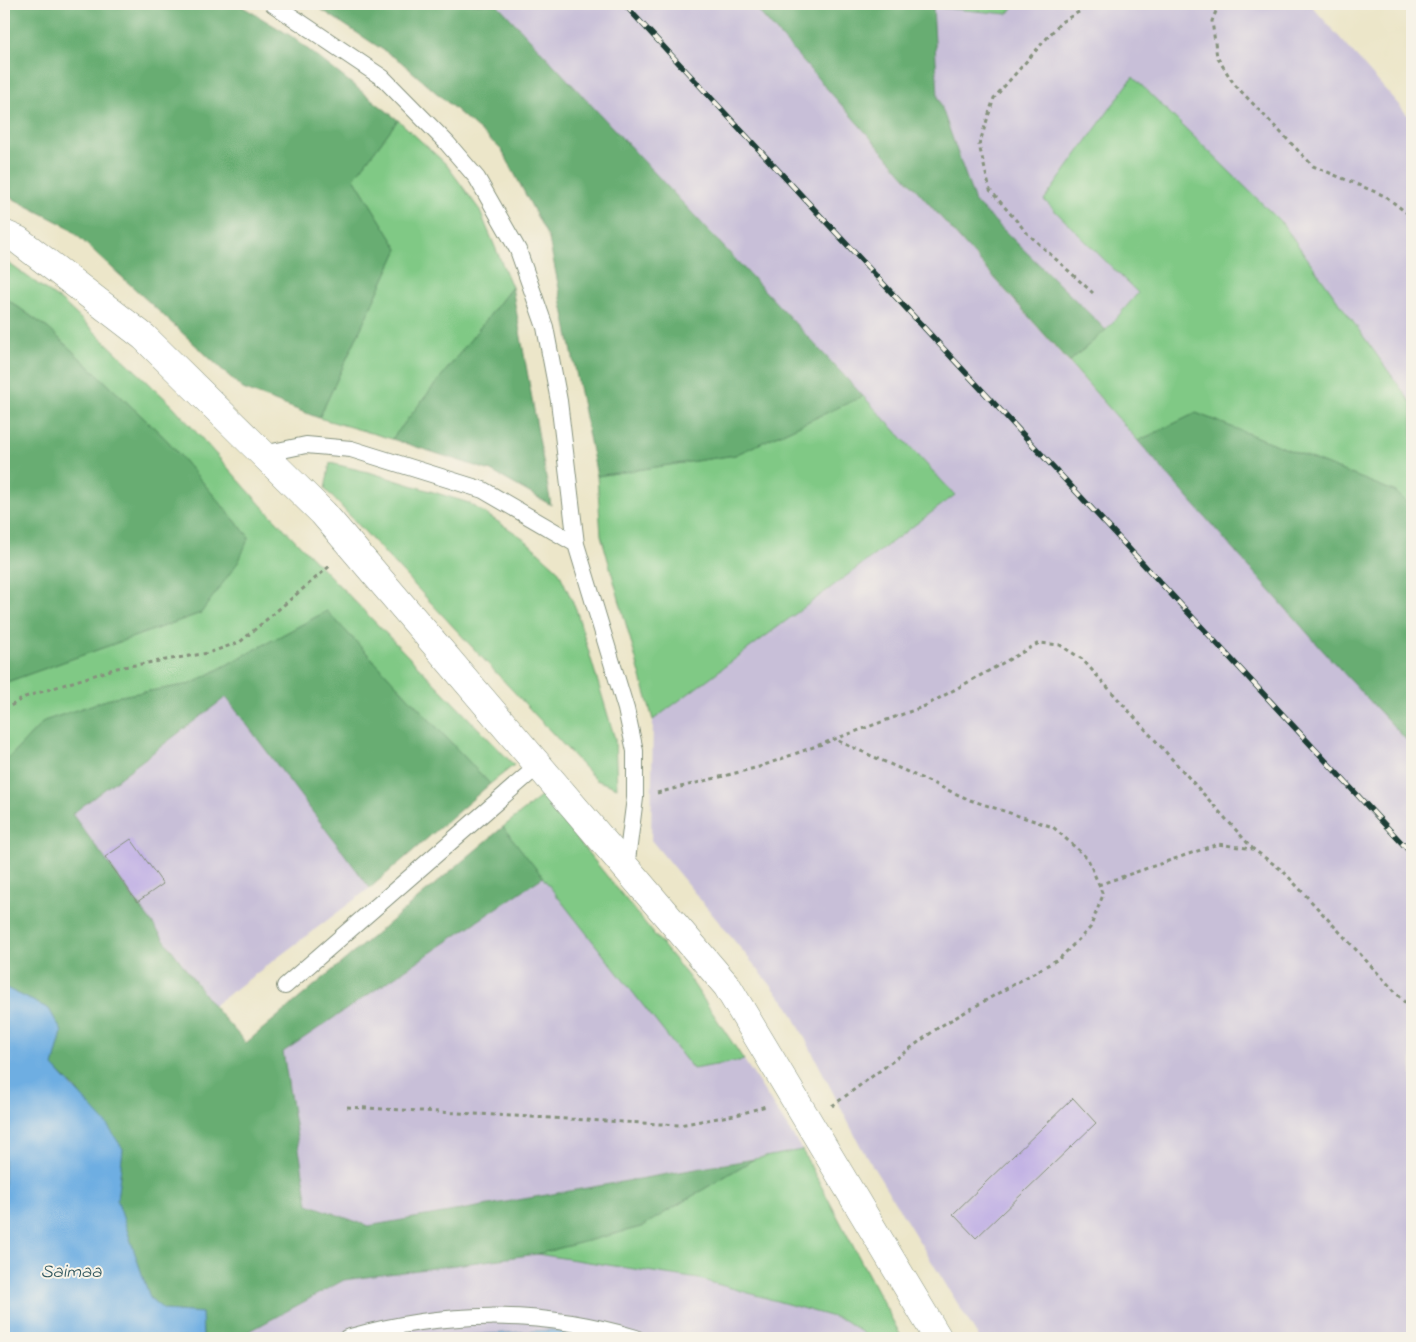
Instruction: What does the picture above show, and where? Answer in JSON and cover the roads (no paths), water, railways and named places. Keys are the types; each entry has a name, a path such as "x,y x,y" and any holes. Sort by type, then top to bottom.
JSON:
{"street":[{"path":"4,234 18,240 144,337 323,513 728,986 938,1338"}],"lane":[{"path":"273,4 382,78 415,110 477,178 518,250 545,327 559,401 576,544 626,709 635,751 635,798 626,868"},
{"path":"263,454 306,445 351,449 483,490 576,544"},
{"path":"285,986 538,766"},
{"path":"347,1338 382,1328 434,1319 498,1316 559,1320 636,1338"}],"water":[{"name":"Saimaa","path":"4,987 49,1009 62,1032 53,1066 105,1122 123,1149 117,1200 150,1298 164,1310 202,1313 203,1338 4,1338"},
{"path":"551,1330 606,1338 455,1338 474,1335"}],"railway":[{"path":"624,4 1412,854"}]}
